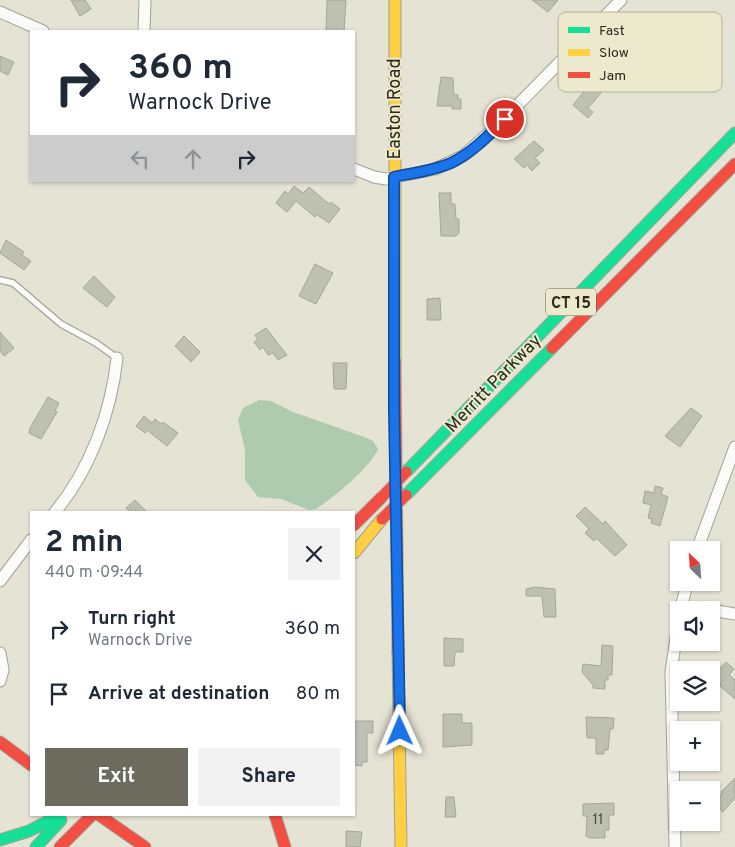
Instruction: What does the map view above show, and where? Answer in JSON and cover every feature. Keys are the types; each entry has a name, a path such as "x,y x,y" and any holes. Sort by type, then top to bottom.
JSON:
{"main road":[{"name":"Easton Road","path":"395,0 394,410 401,847"},
{"name":"Merritt Parkway","path":"355,524 735,133"},
{"name":"Merritt Parkway","path":"355,547 735,164"},
{"path":"355,553 382,519"},
{"path":"0,742 30,764"},
{"path":"0,840 29,831 58,816"},
{"path":"36,847 65,816"},
{"path":"100,816 145,847"},
{"path":"275,816 285,847"},
{"path":"286,816 289,847"},
{"path":"60,847 89,817"}],"street":[{"path":"144,30 145,0"},
{"path":"609,12 621,0"},
{"path":"0,12 41,30"},
{"path":"355,169 374,177 386,179 442,166 472,149 558,63"},
{"path":"56,511 75,486 91,457 110,395 117,358"},
{"path":"700,541 735,447"},
{"path":"0,581 30,541"},
{"path":"720,612 735,614"},
{"path":"674,651 671,672 675,847"},
{"path":"0,653 3,670 0,681"}],"lane":[{"path":"0,280 13,283 61,324 117,358"}],"shaded area":[{"path":"259,400 271,401 293,412 367,438 373,441 378,449 360,473 332,498 316,509 309,510 281,499 258,497 245,480 245,450 238,420 243,408"}],"building":[{"path":"71,0 85,0 91,9 80,16"},
{"path":"327,0 346,0 344,30 326,30"},
{"path":"532,0 558,0 548,12"},
{"path":"0,56 14,62 8,75 0,71"},
{"path":"441,77 453,78 454,95 458,95 458,99 461,99 461,109 452,109 452,106 437,106"},
{"path":"584,92 601,93 588,108 593,112 588,118 573,105"},
{"path":"534,141 544,150 535,158 540,163 532,171 527,165 524,168 514,159"},
{"path":"294,186 303,193 309,187 329,204 331,202 340,209 329,223 317,215 315,217 296,201 287,212 276,203 285,191 288,194"},
{"path":"439,193 451,193 451,204 455,204 456,219 459,219 459,233 456,236 441,236"},
{"path":"6,240 24,252 22,255 31,261 24,270 0,253"},
{"path":"315,264 333,273 316,304 299,296"},
{"path":"94,276 115,297 107,307 83,288"},
{"path":"440,298 441,320 427,320 427,299"},
{"path":"266,328 287,355 278,360 273,353 268,355 263,347 260,350 254,342 258,340 255,335"},
{"path":"0,332 14,348 4,356 0,351"},
{"path":"184,336 200,352 191,362 175,346"},
{"path":"333,363 347,363 346,389 334,389"},
{"path":"48,397 59,403 55,411 57,412 41,439 29,433"},
{"path":"691,408 702,416 680,447 665,436"},
{"path":"144,416 152,423 155,419 161,424 163,422 178,433 167,446 147,430 145,433 136,426"},
{"path":"655,486 663,488 661,494 668,497 660,526 651,523 652,519 648,518 651,505 643,503 645,491 654,493"},
{"path":"135,500 146,511 130,511 126,508"},
{"path":"585,507 603,524 605,521 627,545 615,556 596,538 594,541 585,533 589,529 576,516"},
{"path":"535,587 555,589 556,617 544,617 542,596 526,596 526,589"},
{"path":"444,638 463,639 463,652 455,652 454,666 444,666"},
{"path":"602,645 613,646 612,675 608,675 608,680 605,680 605,689 593,688 593,685 582,672 583,664 601,666"},
{"path":"726,662 734,669 729,675 735,680 735,699 720,686 721,668"},
{"path":"443,714 462,714 462,723 472,723 472,745 443,747"},
{"path":"586,717 614,718 613,729 610,729 608,750 604,750 604,754 596,754 596,738 587,738"},
{"path":"355,721 373,721 373,733 367,733 367,762 362,762 362,766 355,765"},
{"path":"735,778 735,798 723,812 720,809 721,792"},
{"path":"446,797 454,797 456,817 445,817"},
{"path":"614,803 614,815 609,815 609,830 605,830 605,838 589,838 586,836 587,816 583,816 583,804"},
{"path":"346,831 362,832 360,847 346,847"}],"traffic: fast":[{"path":"406,472 735,133"},
{"path":"406,495 552,348"},
{"path":"0,840 29,831 58,816"},
{"path":"36,847 61,820"}],"traffic: slow":[{"path":"395,0 395,360"},
{"path":"355,552 382,519"},
{"path":"398,652 401,847"}],"traffic: jam":[{"path":"552,348 735,164"},
{"path":"395,360 398,652"},
{"path":"382,497 406,472"},
{"path":"382,519 406,495"},
{"path":"355,524 382,497"},
{"path":"0,742 30,764"},
{"path":"60,847 91,816"},
{"path":"100,816 145,847"},
{"path":"275,816 285,847"}],"route":[{"path":"400,731 394,410 394,177 450,164 481,142 505,119"}]}
